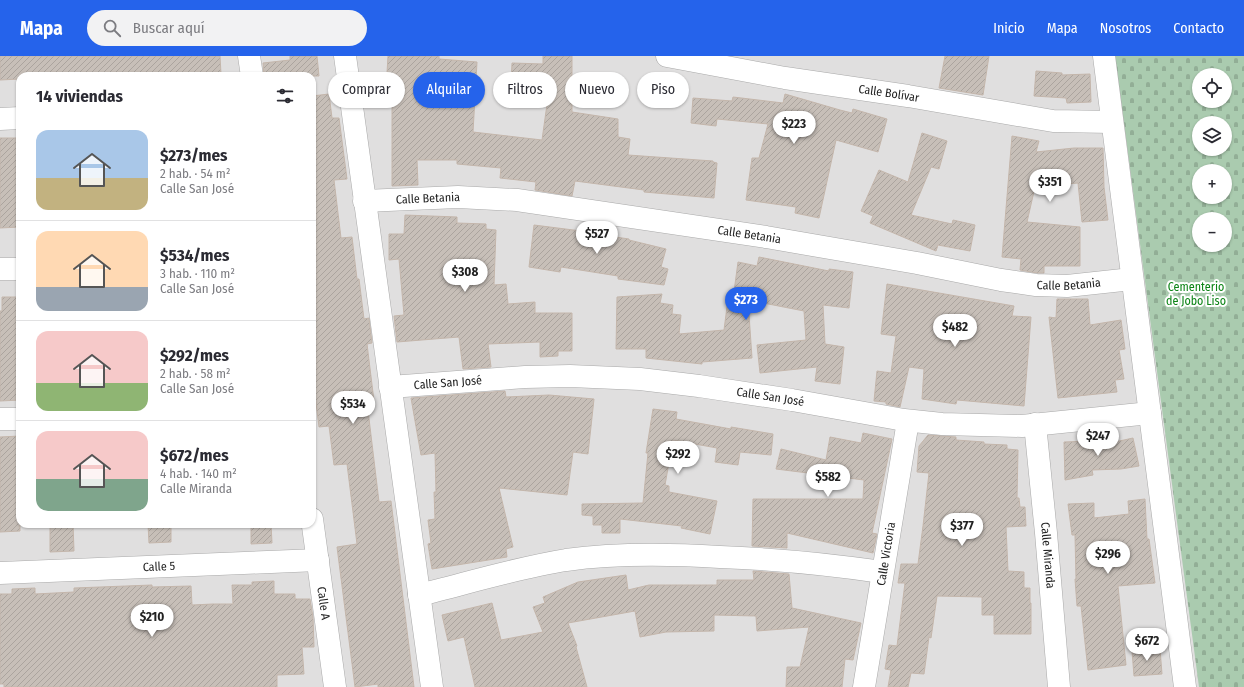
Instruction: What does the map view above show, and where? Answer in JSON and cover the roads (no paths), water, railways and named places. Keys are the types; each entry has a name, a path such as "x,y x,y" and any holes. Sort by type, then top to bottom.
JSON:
{"street":[{"path":"249,56 251,72"},
{"path":"345,56 432,687"},
{"name":"Calle Bolívar","path":"667,56 785,78 908,96 1053,121 1112,122"},
{"path":"1104,56 1186,687"},
{"path":"0,119 16,118"},
{"name":"Calle Betania","path":"364,201 458,197 517,200 766,237 1029,284 1067,286 1132,279"},
{"path":"0,269 16,269"},
{"name":"Calle San José","path":"390,387 525,377 570,376 640,379 792,400 908,421 982,426 1035,424 1150,413"},
{"path":"0,419 16,418"},
{"name":"Calle Victoria","path":"864,687 908,421"},
{"name":"Calle Miranda","path":"1035,424 1059,687"},
{"name":"Calle A","path":"313,528 335,687"},
{"path":"420,595 523,568 567,560 620,556 684,555 766,559 830,564 882,572"},
{"name":"Calle 5","path":"0,574 318,560"}],"park label":[{"name":"Cementerio de Jobo Liso","path":"1196,294"}]}
